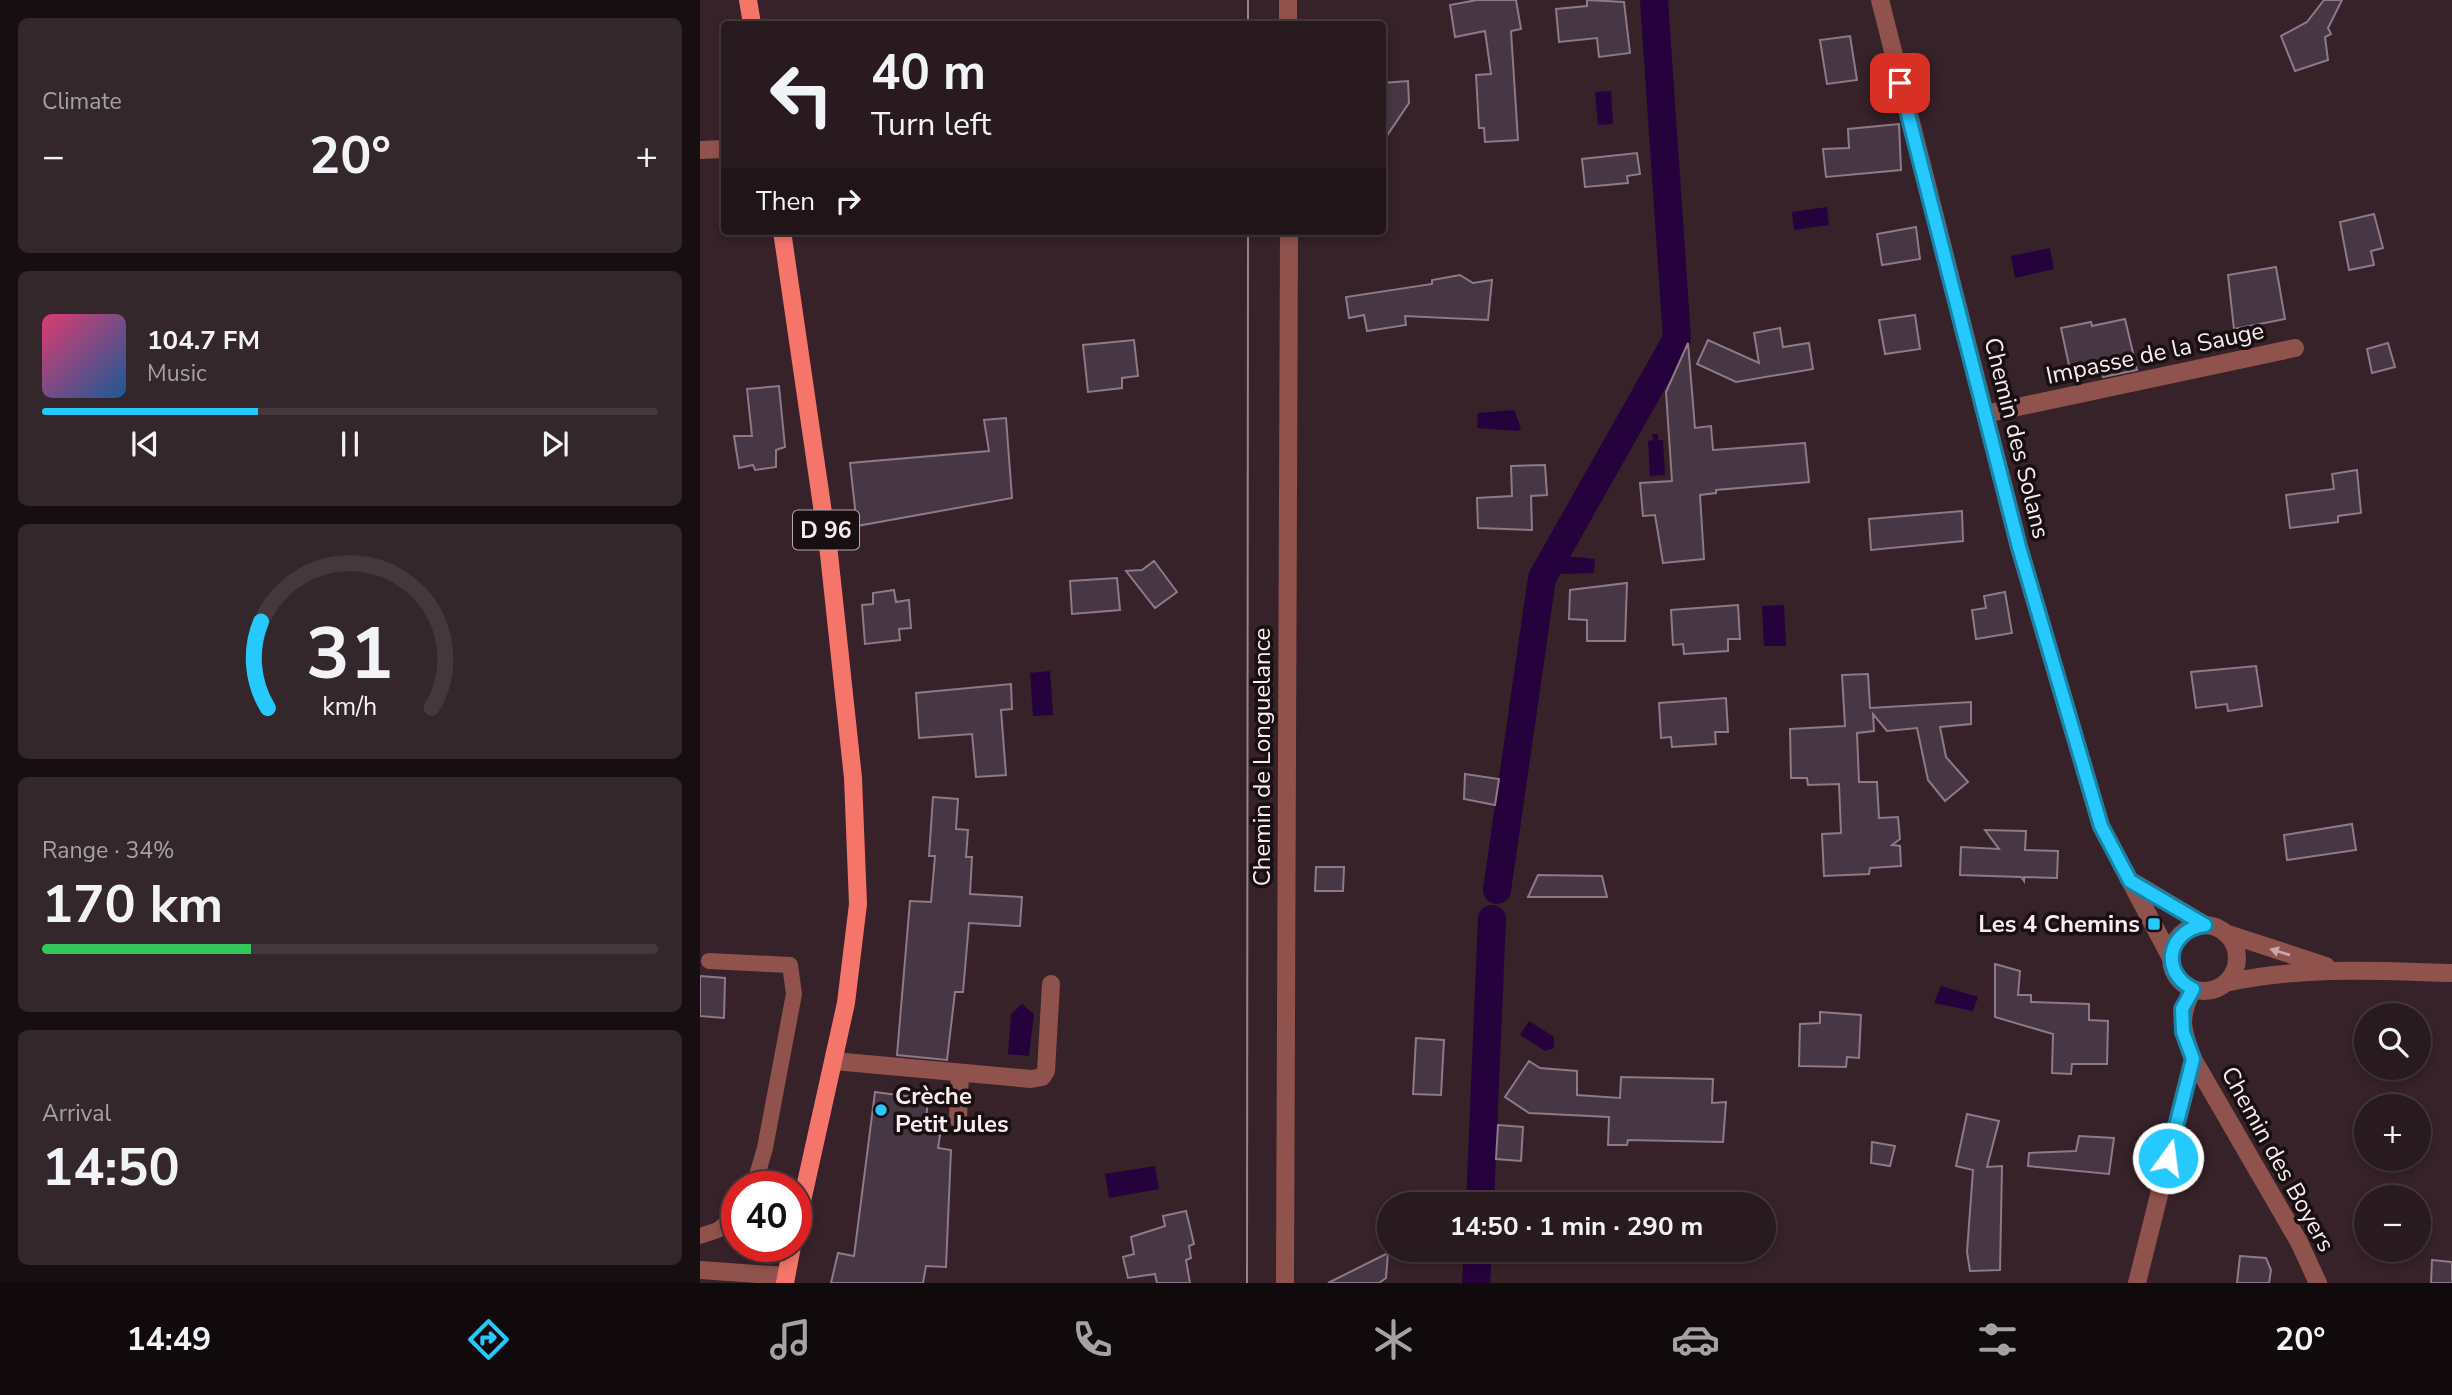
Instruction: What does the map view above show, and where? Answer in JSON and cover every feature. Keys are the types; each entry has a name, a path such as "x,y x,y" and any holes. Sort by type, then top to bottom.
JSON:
{"main road":[{"path":"748,0 752,21"},
{"name":"D 96","path":"783,235 829,554 853,778 858,904 846,1003 809,1171"},
{"path":"785,1280 789,1262"}],"street":[{"path":"1288,0 1288,21"},
{"name":"Chemin des Solans","path":"1880,0 2019,547 2101,826 2171,957"},
{"path":"700,150 721,149"},
{"name":"Chemin de Longuelance","path":"1285,1283 1289,235"},
{"name":"Impasse de la Sauge","path":"1985,414 2295,348"},
{"path":"2130,881 2205,925 2336,969"},
{"path":"2205,925 2185,931 2173,947 2171,957 2177,977 2193,989 2204,991 2259,975 2336,969 2452,974"},
{"path":"2225,933 2236,952 2233,974 2225,983"},
{"path":"834,1061 1031,1080 1042,1077 1046,1071 1051,984"},
{"name":"Chemin des Boyers","path":"2193,989 2182,1009 2183,1032 2193,1059 2299,1242 2318,1283"},
{"path":"2137,1283 2193,1059"},
{"path":"958,1119 960,1073"},
{"path":"700,1270 785,1280"}],"lane":[{"path":"709,961 790,965 794,995 758,1171"},
{"path":"700,1236 721,1227"}],"shaded area":[{"path":"1611,91 1613,124 1598,125 1595,92"},
{"path":"1827,207 1829,225 1794,230 1792,212"},
{"path":"2050,248 2054,269 2015,278 2011,256"},
{"path":"1514,410 1521,428 1518,431 1477,428 1478,413"},
{"path":"1652,434 1658,434 1658,440 1663,440 1665,475 1650,476 1648,441 1653,440"},
{"path":"1566,556 1595,559 1594,573 1559,574"},
{"path":"1784,605 1786,646 1764,646 1762,606"},
{"path":"1050,671 1053,715 1033,716 1030,673"},
{"path":"1941,986 1978,997 1973,1011 1934,1003"},
{"path":"1022,1004 1034,1014 1029,1056 1008,1054 1011,1014"},
{"path":"1529,1021 1554,1037 1554,1048 1545,1051 1520,1035"},
{"path":"1155,1166 1159,1189 1109,1198 1105,1174"}],"building":[{"path":"1477,0 1516,0 1521,29 1511,31 1518,140 1485,142 1484,128 1479,128 1476,75 1491,74 1485,31 1455,37 1450,5"},
{"path":"1587,0 1624,2 1630,53 1599,57 1597,38 1559,42 1556,9 1587,6"},
{"path":"2324,0 2342,0 2328,28 2331,34 2325,37 2328,60 2295,71 2281,36 2307,22"},
{"path":"1850,36 1857,80 1827,84 1820,40"},
{"path":"1408,81 1409,103 1386,137 1386,83"},
{"path":"1899,124 1901,170 1826,177 1823,149 1849,148 1848,129"},
{"path":"1637,153 1640,174 1627,176 1628,183 1585,187 1582,159"},
{"path":"2374,214 2383,248 2371,251 2374,265 2349,270 2340,222"},
{"path":"1916,227 1920,259 1882,265 1877,234"},
{"path":"2276,267 2285,319 2234,329 2228,275"},
{"path":"1460,275 1473,283 1492,280 1488,320 1405,316 1406,325 1367,331 1364,315 1349,318 1346,297 1432,284 1432,280"},
{"path":"1915,315 1920,349 1885,354 1879,320"},
{"path":"2125,319 2137,370 2103,377 2100,364 2070,370 2061,328 2091,322 2092,326"},
{"path":"1780,328 1783,347 1809,343 1813,369 1736,382 1697,364 1708,340 1759,363 1754,333"},
{"path":"1134,340 1138,376 1122,378 1122,388 1088,392 1083,345"},
{"path":"1688,343 1695,428 1711,426 1713,450 1805,443 1809,482 1716,490 1716,493 1700,495 1704,559 1663,563 1655,515 1643,516 1640,483 1672,481 1666,392"},
{"path":"2388,343 2395,367 2372,373 2367,349"},
{"path":"779,386 785,447 776,450 776,467 755,470 753,465 739,468 734,436 752,436 747,389"},
{"path":"1006,418 1012,498 857,526 850,463 989,451 984,420"},
{"path":"1545,465 1547,495 1531,496 1532,530 1478,528 1477,498 1512,496 1511,466"},
{"path":"2357,470 2361,513 2338,516 2338,522 2290,528 2286,495 2334,489 2332,474"},
{"path":"1962,511 1963,541 1871,550 1869,519"},
{"path":"1154,561 1177,592 1155,608 1126,571 1142,570"},
{"path":"1117,578 1120,610 1072,614 1070,581"},
{"path":"1627,583 1625,641 1587,641 1587,620 1569,619 1570,590"},
{"path":"894,590 896,602 909,600 911,628 899,629 900,640 865,644 862,605 873,604 873,593"},
{"path":"2005,592 2012,633 1976,639 1972,610 1986,608 1984,596"},
{"path":"1738,605 1740,639 1728,639 1728,651 1684,654 1683,644 1673,645 1671,610"},
{"path":"2256,666 2262,706 2228,711 2227,704 2196,708 2191,672"},
{"path":"1868,674 1870,708 1971,702 1971,724 1940,727 1946,757 1968,782 1945,801 1928,780 1917,728 1887,731 1873,714 1874,731 1857,733 1859,782 1877,782 1879,818 1898,817 1900,839 1892,845 1900,846 1901,866 1870,868 1869,874 1824,876 1822,834 1841,833 1839,784 1808,785 1807,778 1791,778 1790,729 1845,726 1842,675"},
{"path":"1011,684 1012,709 1001,710 1006,775 976,777 972,734 919,738 916,693"},
{"path":"1726,698 1728,732 1715,732 1716,744 1672,747 1671,737 1661,738 1659,703"},
{"path":"1465,774 1499,779 1495,805 1464,799"},
{"path":"933,797 958,799 956,829 968,830 966,857 972,857 970,894 1022,897 1020,926 969,923 963,992 955,992 947,1060 897,1055 910,901 931,902 935,856 929,856"},
{"path":"2352,824 2356,850 2287,860 2284,835"},
{"path":"1985,830 2026,831 2025,850 2058,851 2057,878 2024,877 2024,881 2021,877 1960,875 1961,847 1999,849"},
{"path":"1316,867 1344,867 1343,891 1315,891"},
{"path":"1538,875 1602,876 1607,897 1528,897"},
{"path":"1995,964 2020,971 2018,995 2031,995 2031,1002 2089,1004 2089,1020 2108,1021 2107,1064 2072,1064 2071,1074 2052,1073 2053,1034 1995,1017"},
{"path":"700,976 725,978 724,1018 700,1016"},
{"path":"1820,1012 1861,1015 1859,1058 1847,1057 1846,1067 1799,1066 1800,1024 1820,1023"},
{"path":"1416,1038 1444,1040 1441,1095 1413,1094"},
{"path":"1529,1061 1540,1068 1577,1071 1577,1095 1620,1098 1621,1077 1713,1079 1712,1103 1726,1102 1723,1142 1628,1140 1627,1145 1608,1145 1609,1117 1529,1113 1505,1097"},
{"path":"875,1092 928,1099 925,1131 940,1135 938,1148 951,1150 946,1267 926,1266 923,1283 831,1283 838,1253 854,1256"},
{"path":"1967,1114 1999,1121 1987,1167 2002,1166 2000,1270 1970,1271 1967,1252 1973,1170 1956,1166"},
{"path":"1498,1125 1523,1127 1521,1161 1496,1159"},
{"path":"2079,1136 2114,1138 2109,1174 2028,1166 2029,1153 2076,1151"},
{"path":"1872,1142 1895,1146 1890,1166 1871,1163"},
{"path":"1186,1211 1194,1244 1189,1246 1191,1258 1186,1260 1190,1283 1157,1283 1155,1274 1128,1278 1123,1257 1134,1254 1131,1237 1165,1226 1163,1216"},
{"path":"2240,1256 2266,1258 2271,1270 2269,1283 2237,1283"},
{"path":"1377,1258 1377,1262 1387,1262 1386,1278 1379,1283 1328,1283"},
{"path":"2432,1260 2452,1262 2452,1283 2431,1283"}],"waterway":[{"path":"1497,890 1542,578 1677,339 1654,0"},
{"path":"1481,1192 1492,919"},
{"path":"1476,1283 1477,1262"}],"tram line":[{"path":"1248,0 1248,21"},
{"path":"1247,1283 1248,235"}],"place":[{"name":"Les 4 Chemins","path":"2154,924"},
{"name":"Crèche Petit Jules","path":"881,1110"}],"route":[{"path":"1900,83 2019,547 2101,826 2130,881 2205,925 2185,931 2173,947 2171,957 2172,968 2177,977 2184,985 2193,989 2182,1009 2183,1032 2193,1059 2168,1158"}]}
